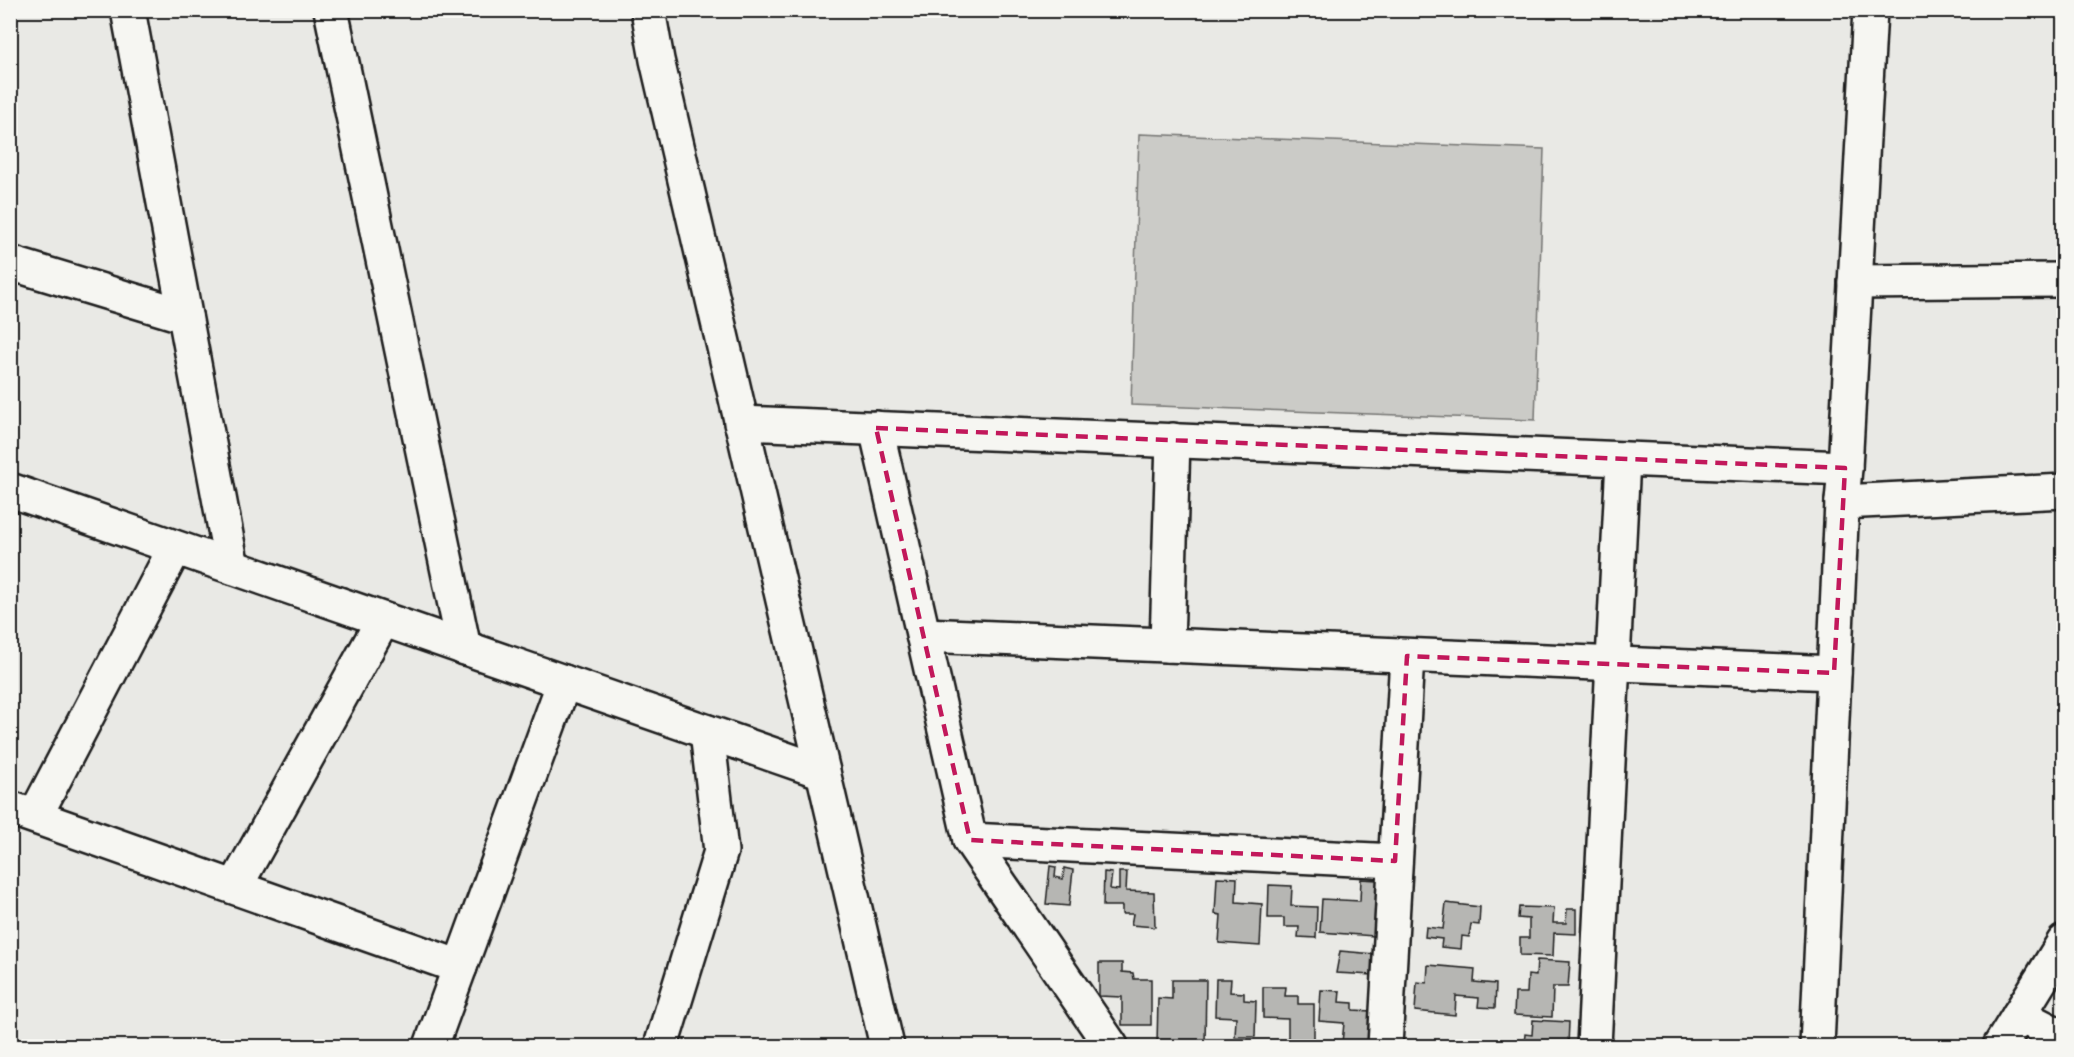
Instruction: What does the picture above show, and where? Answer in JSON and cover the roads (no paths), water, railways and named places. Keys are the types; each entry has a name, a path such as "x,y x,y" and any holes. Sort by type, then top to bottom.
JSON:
{"street":[{"path":"128,10 232,567"},
{"path":"331,10 464,648"},
{"path":"648,10 657,60 887,1047"},
{"path":"1817,1047 1842,502 1870,10"},
{"path":"10,262 185,316"},
{"path":"1855,282 2064,280"},
{"path":"741,423 1845,468"},
{"path":"876,428 970,840 1111,1047"},
{"path":"1167,645 1173,440"},
{"path":"1594,1047 1623,459"},
{"path":"10,490 823,772"},
{"path":"1842,502 2064,491"},
{"path":"175,548 23,812 460,967"},
{"path":"235,887 383,620"},
{"path":"923,635 1834,673"},
{"path":"1385,1047 1407,656"},
{"path":"431,1047 564,682"},
{"path":"661,1047 721,851 707,732"},
{"path":"970,840 1395,861"},
{"path":"2000,1047 2064,942"},
{"path":"2019,1014 2064,1038"}]}
